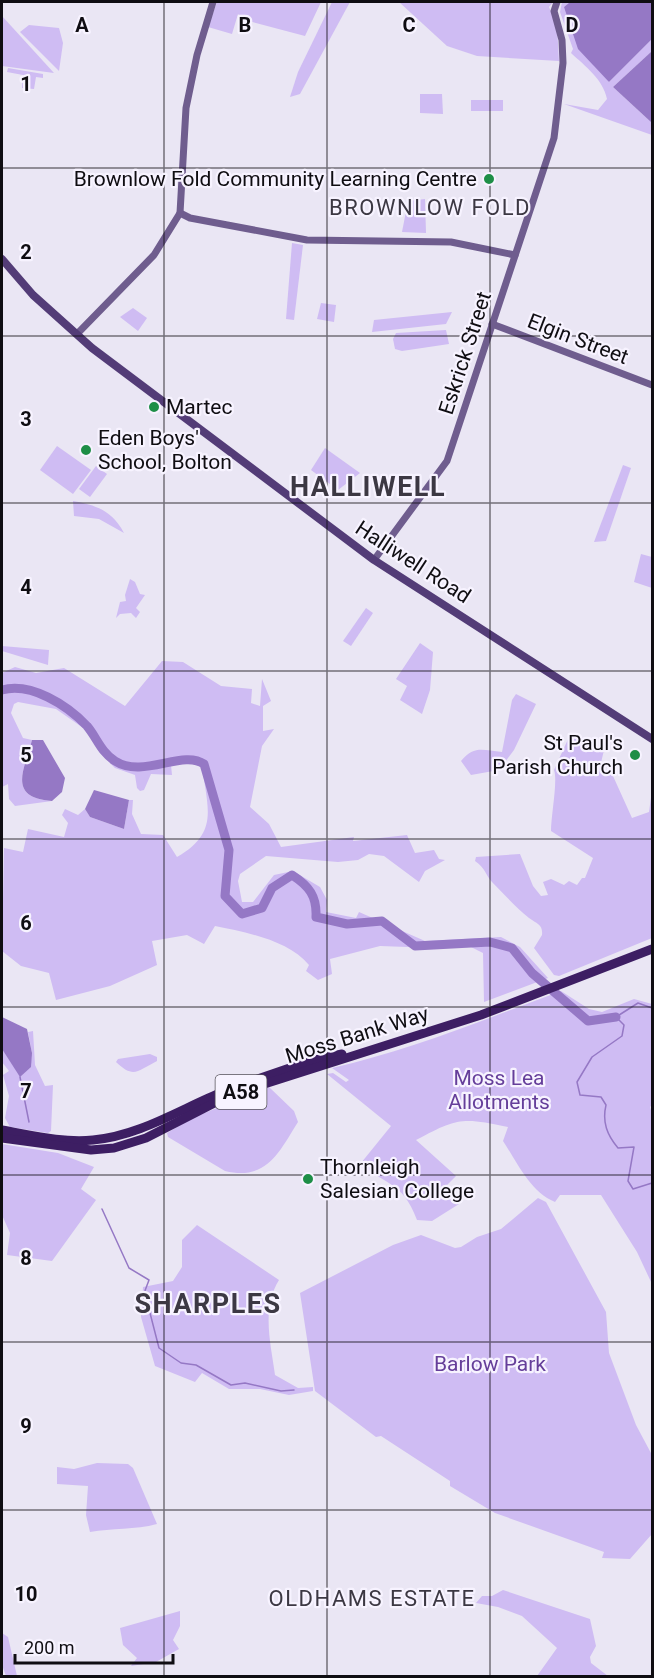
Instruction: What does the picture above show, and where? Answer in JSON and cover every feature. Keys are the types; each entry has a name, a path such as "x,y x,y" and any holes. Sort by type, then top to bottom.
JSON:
{"highway":[{"name":"Moss Bank Way","path":"2,1130 74,1141 113,1137 149,1125 209,1097 273,1073 357,1050 480,1009 652,943"},
{"name":"Moss Bank Way","path":"2,1138 91,1150 114,1148 146,1138 230,1095 482,1015 652,949"}],"main road":[{"name":"Halliwell Road","path":"2,259 33,295 129,377 374,560 652,739"}],"street":[{"path":"77,334 154,255 180,213 186,108 197,54 213,2"},
{"name":"Eskrick Street","path":"374,560 445,465 554,138 563,63 562,40 554,8 557,2"},
{"path":"180,213 190,218 307,240 451,242 515,255"},
{"name":"Elgin Street","path":"492,324 651,384"},
{"path":"651,384 652,374"}],"green space":[{"path":"217,2 321,2 305,36 245,20 238,14 232,34 208,27"},
{"path":"332,2 350,2 300,94 290,97 298,72"},
{"path":"399,2 553,2 549,7 557,26 559,61 477,56 447,46"},
{"path":"562,2 570,2 564,7 609,82 652,39 652,51 613,87 652,123 652,135 564,104 598,110 607,99 598,79 571,53 573,49 560,12"},
{"path":"2,16 54,73 2,66"},
{"path":"29,25 59,28 63,43 59,71 20,32"},
{"path":"8,68 43,74 43,78 36,77 34,89 22,88 23,75 7,72"},
{"path":"420,94 442,94 443,114 420,113"},
{"path":"471,100 503,100 503,111 471,111"},
{"path":"425,199 426,233 402,232 408,201"},
{"path":"292,243 303,245 294,320 286,319"},
{"path":"321,303 336,305 334,322 317,319"},
{"path":"133,308 147,318 138,331 120,317"},
{"path":"452,312 446,324 372,332 374,320"},
{"path":"446,330 449,344 402,351 395,349 393,339 396,333"},
{"path":"57,446 91,470 73,494 40,470"},
{"path":"325,448 360,473 338,490 311,470"},
{"path":"623,465 631,468 606,541 594,542"},
{"path":"96,466 107,474 90,497 79,489"},
{"path":"73,501 89,504 102,510 114,519 124,533 99,519 74,516"},
{"path":"641,554 652,557 652,588 634,582"},
{"path":"130,579 135,582 140,594 145,595 136,608 140,612 136,618 131,613 120,614 116,618 120,602 126,601 125,595"},
{"path":"366,608 373,613 351,646 343,641"},
{"path":"420,643 433,652 430,690 422,714 400,700 407,686 396,679"},
{"path":"2,646 49,650 48,665 2,651"},
{"path":"162,661 183,662 221,686 252,689 251,703 260,706 262,679 271,701 263,706 263,731 274,729 262,746 250,807 269,824 281,847 354,837 353,841 407,835 415,853 434,850 439,859 445,860 425,871 419,882 384,856 369,854 358,860 338,862 266,856 240,874 238,881 242,902 253,902 274,875 293,871 320,887 327,900 326,912 356,918 359,912 425,941 501,937 520,947 548,978 484,1002 483,953 469,946 435,948 380,946 330,959 332,974 318,980 306,971 309,965 290,949 265,938 215,926 204,944 187,935 152,941 157,965 110,986 56,1000 49,973 21,966 2,951 4,848 23,852 28,829 64,837 68,823 62,815 65,809 78,815 85,809 90,817 124,829 129,800 133,800 132,814 141,834 163,835 177,857 191,848 200,838 208,818 202,765 197,762 171,765 172,775 151,774 144,790 140,791 137,788 135,775 115,768 100,753 86,730 56,709 18,702 14,704 11,713 23,738 32,740 23,772 24,788 38,799 52,801 15,806 9,799 8,784 2,787 2,673 15,667 36,673 64,668 125,706"},
{"path":"516,694 536,704 514,750 499,770 471,775 461,761 470,753 479,750 502,752 512,700"},
{"path":"574,733 604,750 600,767 613,776 632,818 649,812 652,790 652,938 559,976 554,975 534,948 542,935 540,926 524,914 492,882 475,861 476,857 520,854 533,886 541,896 548,895 543,882 551,879 564,885 569,881 577,885 582,878 585,878 593,858 551,831 554,770 569,737 572,738"},
{"name":"Moss Lea Allotments","path":"561,991 589,1009 602,1012 634,999 652,1004 652,1105 650,1107 652,1113 652,1284 637,1252 601,1195 560,1195 555,1202 546,1197 531,1184 503,1141 508,1127 480,1122 460,1122 441,1127 416,1140 456,1176 444,1188 459,1204 432,1221 417,1220 399,1191 361,1163 391,1126 327,1074 333,1073 346,1082 349,1080 332,1068 419,1043"},
{"path":"33,1031 35,1065 45,1086 53,1085 51,1131 48,1133 10,1127 5,1118 9,1096 3,1075 9,1071 2,1062 2,1049 21,1076 32,1053 28,1032"},
{"path":"150,1054 157,1057 157,1061 136,1072 127,1070 116,1062 118,1059"},
{"path":"269,1087 294,1111 298,1122 278,1153 262,1168 239,1173 225,1171 168,1137 167,1133 192,1118"},
{"path":"2,1144 58,1153 94,1167 81,1189 96,1200 52,1261 7,1255 10,1233 2,1215"},
{"name":"Barlow Park","path":"538,1198 546,1202 606,1312 609,1353 636,1425 652,1455 652,1534 630,1559 602,1558 604,1552 495,1513 450,1486 450,1481 381,1436 376,1437 315,1391 300,1293 393,1245 421,1235 455,1248 461,1247 477,1237 501,1229"},
{"path":"197,1225 279,1280 273,1291 269,1315 275,1375 298,1388 313,1387 313,1391 289,1395 260,1389 229,1389 202,1373 195,1382 155,1366 141,1317 143,1287 173,1281 182,1267 182,1240"},
{"path":"97,1463 128,1464 133,1468 157,1524 90,1532 86,1515 88,1486 57,1484 57,1467 74,1469"},
{"path":"503,1590 590,1619 596,1646 590,1657 591,1663 608,1676 537,1676 557,1648 522,1616 498,1607 476,1603 482,1596 492,1596"},
{"path":"180,1611 180,1626 173,1640 179,1649 156,1662 131,1666 137,1658 123,1645 120,1628"},
{"path":"2,1633 8,1637 17,1676 6,1676 2,1665"}],"shaded area":[{"path":"570,2 652,2 652,39 609,82 578,49 564,7"},
{"path":"652,51 652,123 613,87"},
{"path":"32,740 43,740 65,778 62,792 52,801 38,799 24,788 23,772"},
{"path":"94,790 129,800 124,829 90,817 85,809"},
{"path":"2,1017 27,1029 32,1053 31,1067 20,1077 2,1049"}],"waterway":[{"path":"2,690 25,689 59,703 87,726 110,757 126,766 150,766 185,760 195,760 204,764 229,850 225,896 242,914 262,908 272,888 292,875 311,892 316,917 347,924 382,921 415,946 490,942 512,948 532,973 588,1021 616,1017"},
{"path":"652,1008 638,1003 616,1017 624,1025 622,1036 592,1057 577,1082 580,1095 601,1097 606,1105 606,1128 618,1148 634,1147 628,1181 633,1189 652,1183"},
{"path":"20,1077 29,1122"},
{"path":"102,1209 129,1268 149,1280 143,1296 144,1313 150,1313 159,1348 181,1363 196,1365 231,1385 245,1383 281,1391 294,1390"}],"place":[{"name":"Brownlow Fold Community Learning Centre","path":"489,179"},
{"name":"Martec","path":"154,407"},
{"name":"Eden Boys' School, Bolton","path":"86,450"},
{"name":"St Paul's Parish Church","path":"635,755"},
{"name":"Thornleigh Salesian College","path":"308,1179"}],"district":[{"name":"BROWNLOW FOLD","path":"430,207"},
{"name":"HALLIWELL","path":"368,487"},
{"name":"SHARPLES","path":"208,1304"},
{"name":"OLDHAMS ESTATE","path":"372,1598"}]}
